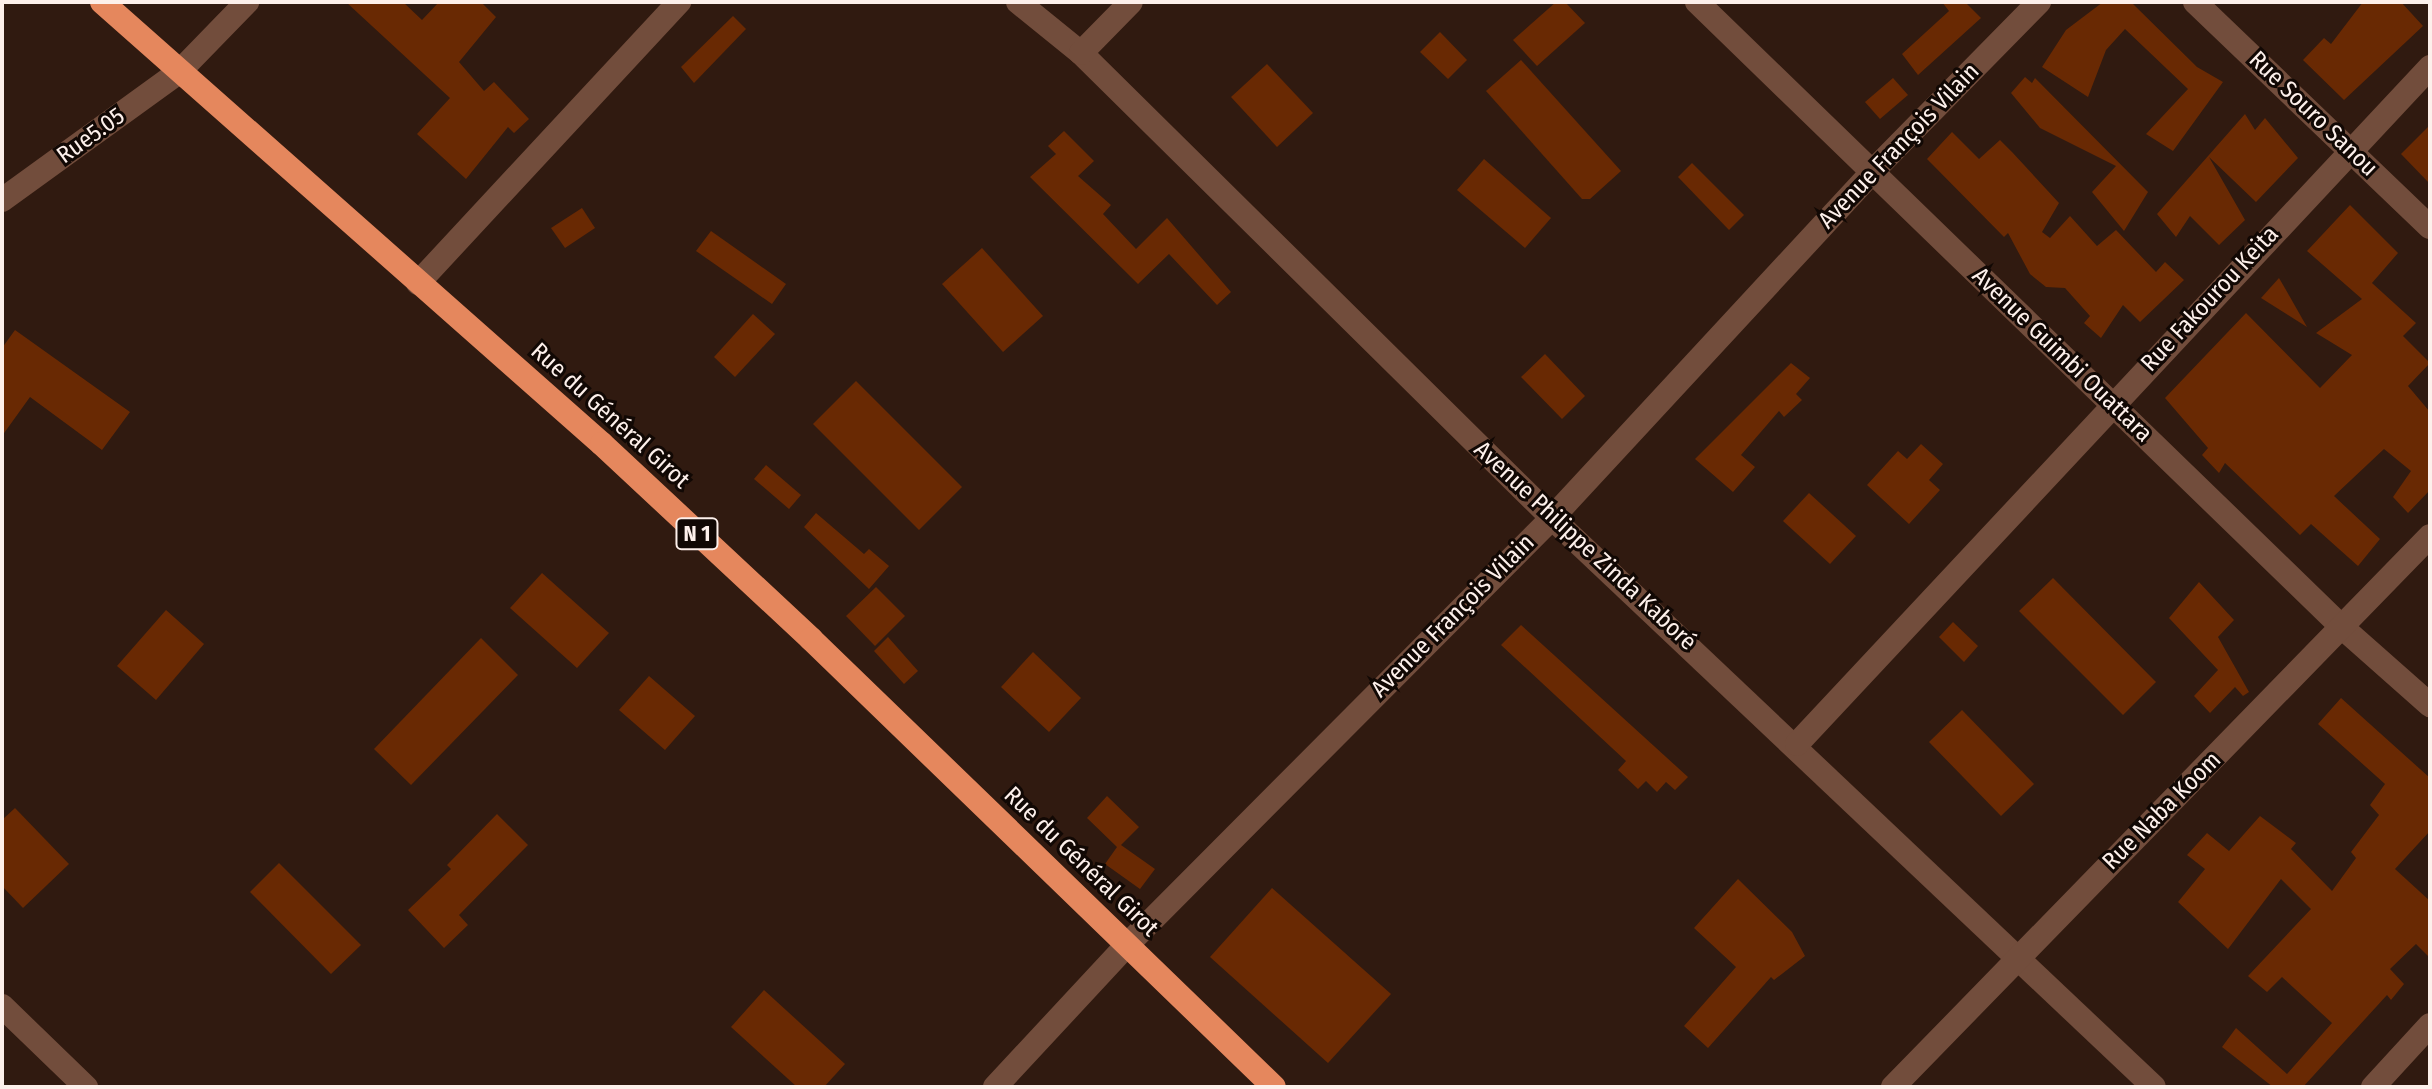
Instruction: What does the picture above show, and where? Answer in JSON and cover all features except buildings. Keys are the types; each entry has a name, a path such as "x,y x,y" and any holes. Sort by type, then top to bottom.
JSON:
{"highway":[{"name":"Rue du Général Girot","path":"102,2 602,444 811,639 1274,1087"}],"street":[{"name":"Rue5.05","path":"2,200 179,72 247,2"},
{"path":"418,283 679,2"},
{"name":"Avenue Philippe Zinda Kaboré","path":"1018,2 1081,53 1552,518 1797,744 2014,959 2154,1087"},
{"path":"1081,53 1131,2"},
{"name":"Avenue Guimbi Ouattara","path":"1697,2 2344,629 2430,705"},
{"name":"Avenue François Vilain","path":"995,1087 1127,945 1552,518 1871,173 2039,2"},
{"name":"Rue Souro Sanou","path":"2195,2 2430,227"},
{"name":"Rue Fakourou Keita","path":"1797,744 2112,403 2430,67"},
{"name":"Rue Naba Koom","path":"1893,1087 2014,959 2344,629 2430,536"},
{"path":"2,1006 86,1087"},
{"path":"2373,1087 2430,1025"}]}
